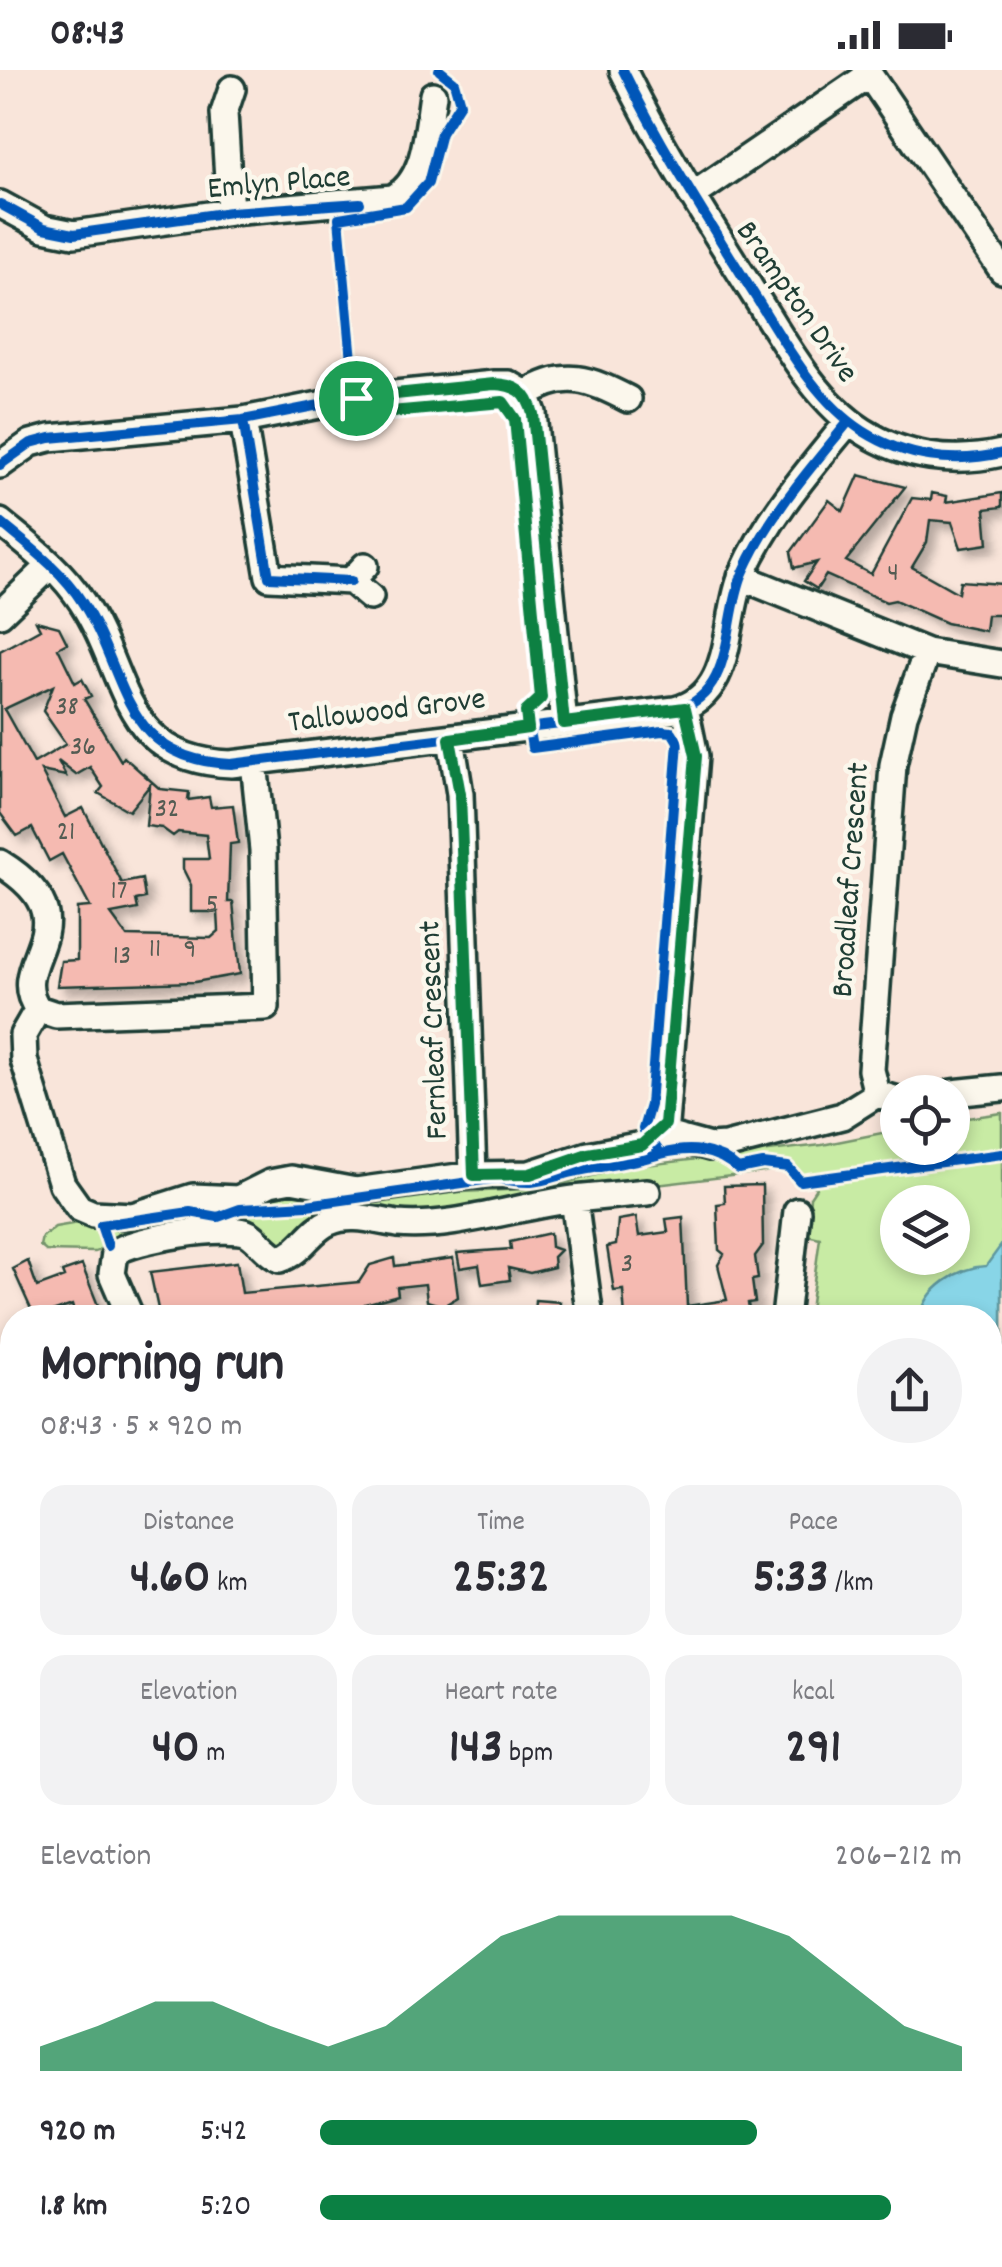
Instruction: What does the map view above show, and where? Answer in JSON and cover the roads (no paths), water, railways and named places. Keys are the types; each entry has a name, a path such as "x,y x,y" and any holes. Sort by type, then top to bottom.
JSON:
{"street":[{"name":"Brampton Drive","path":"623,70 692,196 779,333 849,421 876,438 930,458 960,460 1002,454"},
{"path":"692,196 867,72 1002,270"},
{"path":"230,212 224,113 232,89"},
{"name":"Emlyn Place","path":"0,204 44,228 74,234 230,212 392,198 409,190 421,163 433,95"},
{"path":"526,394 569,376 585,378 628,400"},
{"path":"0,465 31,444 50,438 243,420 356,398 509,384 526,394 533,414 564,723"},
{"path":"243,420 269,577 362,582"},
{"path":"849,421 790,494 740,578 720,668 706,692 685,708 694,738 694,775 669,1112 660,1134 710,1147 725,1146 842,1116 880,1100"},
{"name":"Tallowood Grove","path":"0,522 52,565 85,606 123,692 150,735 167,748 206,763 254,762 685,708"},
{"path":"0,614 52,565"},
{"path":"740,578 928,652 1002,664"},
{"name":"Broadleaf Crescent","path":"880,1084 872,1070 894,765 904,715 928,652"},
{"name":"Fernleaf Crescent","path":"450,739 460,794 474,1175 544,1171 588,1154 642,1145 660,1134"},
{"path":"0,864 33,885 45,909 46,921 30,991 38,1009 56,1015 266,1007 263,850 254,762"},
{"path":"38,1009 23,1035 24,1060 62,1184 78,1208 93,1214 134,1216 193,1197 238,1199 291,1180 356,1190 474,1175"},
{"path":"970,1091 1002,1088"},
{"path":"126,1305 111,1268 115,1253 131,1244 224,1230 248,1234 280,1259 297,1252 328,1222 358,1218 397,1224 447,1224 488,1212 647,1192"},
{"path":"574,1199 588,1305"},
{"path":"786,1305 797,1211"}],"water":[{"path":"1002,1244 1002,1305 925,1305 945,1281 954,1275 970,1275 970,1269 986,1266"}]}
